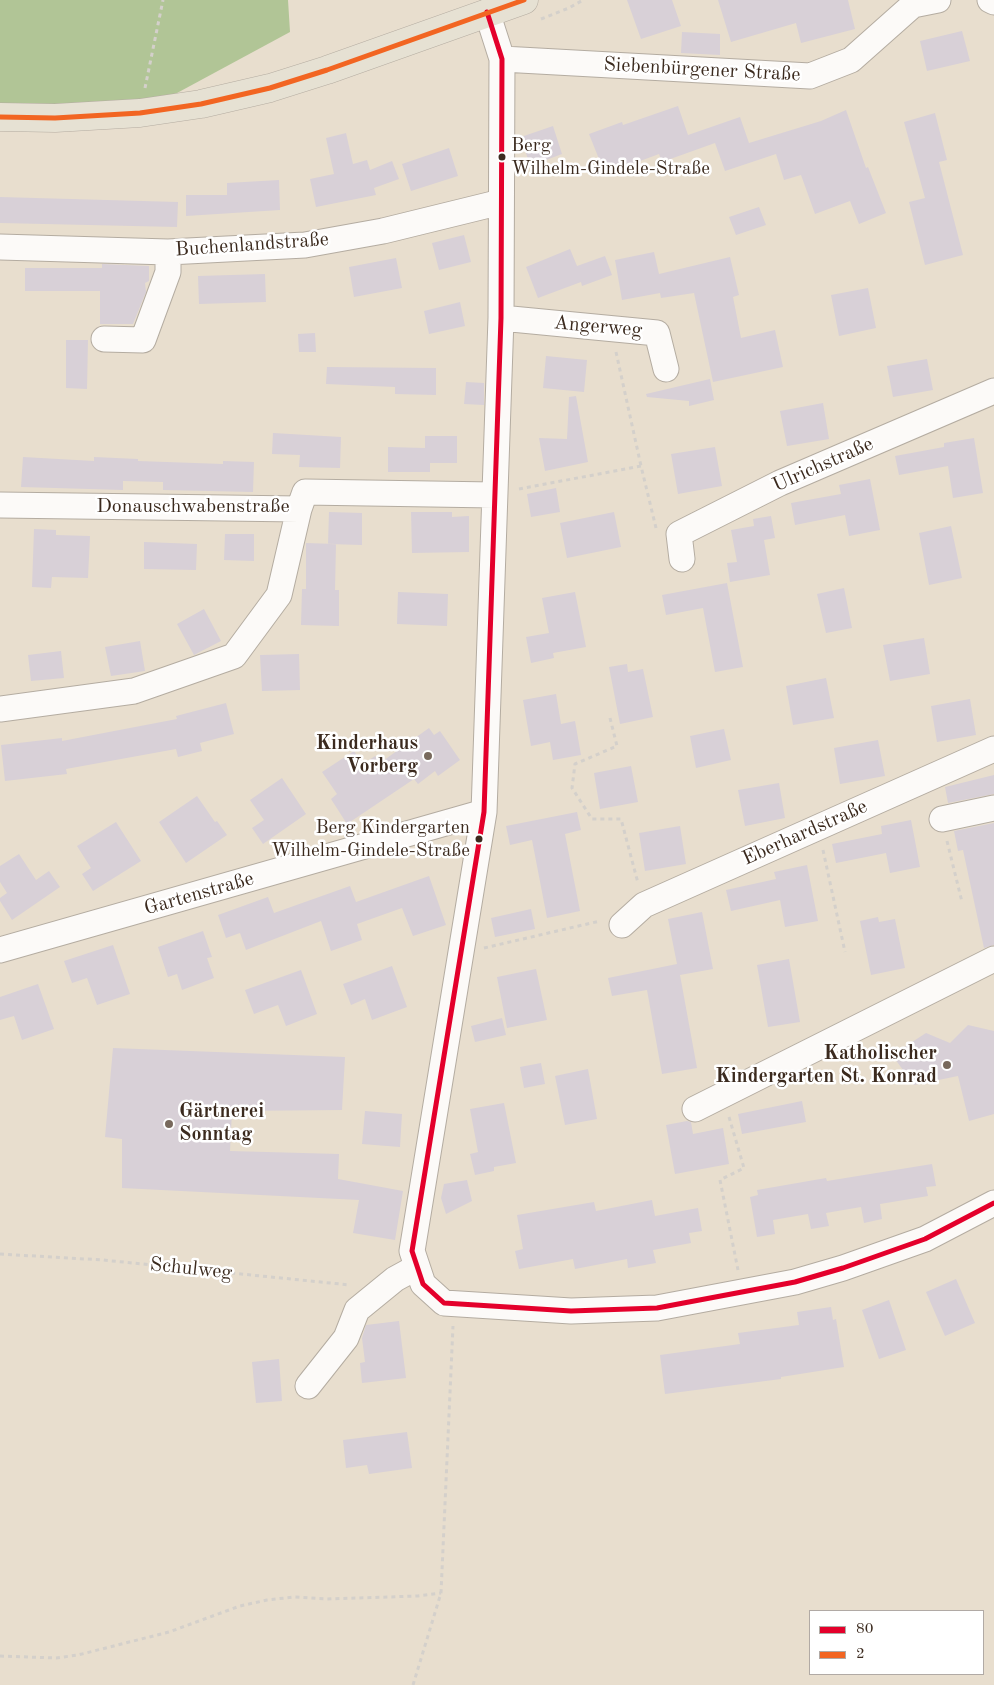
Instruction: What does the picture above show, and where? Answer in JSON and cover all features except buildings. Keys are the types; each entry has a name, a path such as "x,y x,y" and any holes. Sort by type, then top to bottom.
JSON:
{"main road":[{"path":"0,117 55,118 140,113 201,104 270,88 336,67 524,0"}],"street":[{"name":"Siebenbürgener Straße","path":"502,59 810,76 851,60 913,5 938,0"},
{"path":"990,0 994,2"},
{"path":"487,12 502,59 501,318 494,496 491,658 484,812 412,1251 420,1275 444,1302 571,1311 648,1308 795,1282 884,1255 925,1238 994,1203"},
{"name":"Buchenlandstraße","path":"0,247 168,252 305,245 383,231 501,202"},
{"path":"104,339 142,340 168,272 168,252"},
{"name":"Angerweg","path":"501,318 657,332 666,369"},
{"name":"Ulrichstraße","path":"679,534 780,483 994,391"},
{"name":"Donauschwabenstraße","path":"0,505 299,509 304,492 494,496"},
{"path":"0,709 134,691 234,656 279,595 299,509"},
{"path":"679,534 682,560"},
{"name":"Eberhardstraße","path":"622,925 644,905 994,749"},
{"path":"942,820 994,808"},
{"name":"Gartenstraße","path":"0,950 484,812"},
{"path":"695,1109 994,959"},
{"path":"308,1386 346,1338 356,1310 381,1290 420,1275"}],"path":[{"path":"140,113 163,0"},
{"path":"610,328 658,540 679,534"},
{"path":"494,496 641,466"},
{"path":"610,718 617,746 575,764 572,788 592,819 621,819 644,905"},
{"path":"818,828 845,952"},
{"path":"461,951 549,934 603,920 622,925"},
{"path":"723,1095 744,1168 720,1180 743,1292"},
{"name":"Schulweg","path":"0,1254 103,1260 381,1290"},
{"path":"413,1685 441,1593 455,1303"},
{"path":"0,1656 56,1658 78,1655 169,1632 240,1606 267,1600 294,1597 327,1599 418,1596 441,1593"}],"green space":[{"path":"0,0 288,0 290,32 140,113 0,117"}],"transit line":[{"name":"2","path":"0,117 55,118 140,113 201,104 270,88 327,70 524,0"},
{"name":"80","path":"487,12 502,59 501,318 484,812 412,1251 423,1284 444,1303 571,1311 657,1308 795,1282 843,1268 925,1239 994,1203"}],"place":[{"name":"Berg Wilhelm-Gindele-Straße","path":"502,157"},
{"name":"Kinderhaus Vorberg","path":"428,756"},
{"name":"Berg Kindergarten Wilhelm-Gindele-Straße","path":"479,839"},
{"name":"Katholischer Kindergarten St. Konrad","path":"947,1065"},
{"name":"Gärtnerei Sonntag","path":"169,1124"}]}
